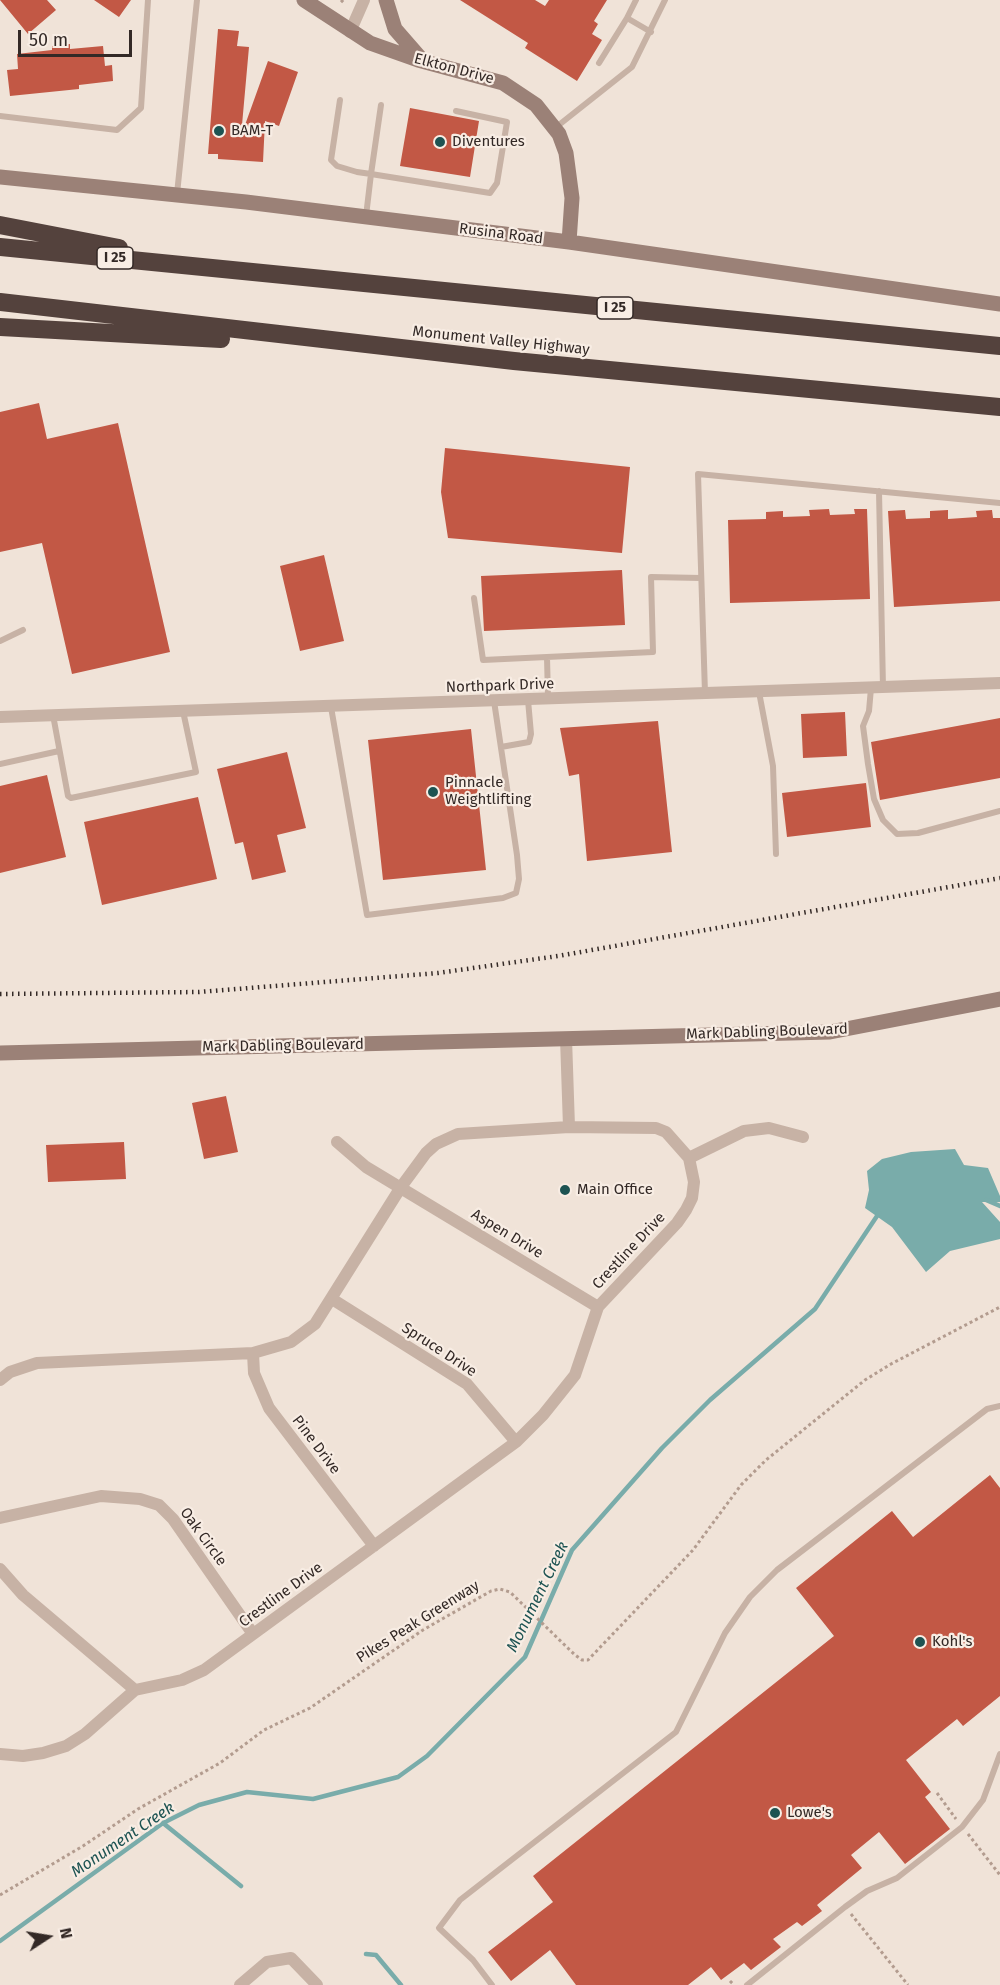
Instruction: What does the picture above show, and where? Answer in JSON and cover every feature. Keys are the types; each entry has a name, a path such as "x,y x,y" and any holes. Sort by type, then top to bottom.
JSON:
{"highway":[{"path":"0,225 229,270"},
{"name":"I 25","path":"0,247 1000,345"},
{"name":"Monument Valley Highway","path":"0,302 358,344 1000,407"},
{"path":"0,327 358,344"}],"street":[{"name":"Elkton Drive","path":"304,0 370,43 424,62 503,83 536,105 555,129 566,153 571,173 569,242"},
{"path":"350,32 364,0"},
{"path":"386,0 395,29 424,62"},
{"name":"Rusina Road","path":"0,177 177,195 569,242 1000,304"},
{"name":"Northpark Drive","path":"0,717 1000,683"},
{"name":"Mark Dabling Boulevard","path":"0,1053 830,1032 1000,999"},
{"path":"566,1038 568,1127"},
{"path":"0,1380 10,1372 37,1363 253,1353 278,1348 304,1334 315,1324 401,1187 426,1153 436,1144 458,1134 568,1127 656,1128 666,1132 690,1158 744,1131 769,1128 802,1137"},
{"name":"Aspen Drive","path":"337,1142 366,1167 598,1307"},
{"name":"Crestline Drive","path":"135,1690 182,1680 204,1670 516,1442 543,1415 575,1375 598,1307 677,1223 686,1210 692,1198 694,1182 690,1158"},
{"name":"Spruce Drive","path":"332,1299 467,1384 516,1442"},
{"name":"Pine Drive","path":"253,1353 254,1373 269,1408 374,1546"},
{"path":"159,1505 164,1493"},
{"name":"Oak Circle","path":"0,1518 102,1496 140,1499 159,1505 173,1519 253,1634"},
{"path":"0,1569 22,1595 135,1690 85,1734 66,1746 43,1753 0,1755"},
{"path":"240,1985 267,1962 291,1958 317,1985"}],"lane":[{"path":"0,116 117,130 141,108 148,0"},
{"path":"177,195 197,0"},
{"path":"599,63 636,0"},
{"path":"555,129 632,67 665,0"},
{"path":"627,18 651,32"},
{"path":"340,100 331,160 337,166 370,174 490,193 497,183 507,122 456,111"},
{"path":"366,217 381,105"},
{"path":"705,694 698,474 1000,503"},
{"path":"879,491 877,688 863,726 874,799 883,820 897,834 918,834 1000,811"},
{"path":"474,598 483,660 653,652 651,578 701,578"},
{"path":"0,641 23,630"},
{"path":"547,657 548,699"},
{"path":"759,692 773,766 776,854"},
{"path":"501,747 529,742 531,734 528,700"},
{"path":"331,707 367,915 503,898 516,893 519,879 517,855 494,701"},
{"path":"53,716 68,796 71,798 196,772 183,711"},
{"path":"0,764 59,751"},
{"path":"492,1985 473,1960 439,1928 460,1900 676,1732 725,1633 750,1597 777,1570 987,1408 1000,1406"},
{"path":"747,1985 845,1907 867,1891 897,1878 962,1827 983,1800 1000,1754"}],"path":[{"path":"341,0 345,4"},
{"name":"Pikes Peak Greenway","path":"0,1895 138,1809 220,1763 264,1730 310,1708 441,1620 496,1589 506,1590 514,1596 575,1655 585,1661 693,1550 741,1485 766,1460 865,1380 1000,1307"},
{"path":"845,1907 908,1985"},
{"path":"730,1981 734,1985"}],"water":[{"path":"955,1149 964,1165 988,1168 1000,1196 1000,1202 982,1202 1000,1222 1000,1239 950,1251 926,1272 892,1227 865,1208 869,1190 867,1171 882,1159 911,1152"}],"building":[{"path":"0,0 47,0 56,10 28,34"},
{"path":"94,0 131,0 119,17"},
{"path":"460,0 535,0 545,6 549,0 607,0 594,21 598,24 592,34 602,40 577,81 525,48 528,43"},
{"path":"218,29 239,31 237,46 249,47 242,125 245,125 268,61 298,72 279,126 265,121 263,162 218,159 218,154 208,154"},
{"path":"70,44 70,49 103,46 105,66 112,65 113,81 79,85 79,89 10,96 7,70 18,69 17,54 52,50 52,46"},
{"name":"Diventures","path":"410,108 479,121 470,177 400,166"},
{"path":"39,403 47,439 118,423 170,652 72,674 42,543 0,552 0,412"},
{"path":"445,448 630,467 622,553 448,538 441,492"},
{"path":"829,509 830,515 855,514 854,509 867,509 870,599 730,603 728,520 766,519 766,512 783,511 783,517 810,516 809,510"},
{"path":"905,510 906,519 930,518 930,511 948,510 948,519 977,517 976,511 992,510 993,518 1000,518 1000,601 894,607 888,511"},
{"path":"324,555 344,641 300,651 280,566"},
{"path":"622,570 625,625 484,631 481,576"},
{"path":"845,712 847,756 803,758 801,714"},
{"path":"1000,718 1000,778 880,800 871,742"},
{"path":"658,721 672,852 587,861 579,774 569,776 560,728"},
{"path":"471,729 486,870 383,880 368,740"},
{"path":"287,752 306,828 277,835 286,872 252,880 243,842 235,844 217,769"},
{"path":"47,775 66,857 0,873 0,786"},
{"path":"866,783 871,827 787,837 782,793"},
{"path":"198,797 217,879 102,905 84,822"},
{"path":"226,1096 238,1152 204,1159 192,1103"},
{"path":"124,1142 126,1179 48,1182 46,1145"},
{"name":"Lowe's","path":"990,1475 1000,1488 1000,1696 963,1726 957,1719 906,1760 931,1792 925,1797 950,1829 905,1864 879,1832 851,1855 862,1868 817,1905 822,1911 802,1926 797,1922 773,1939 781,1947 751,1970 744,1963 721,1980 711,1967 688,1985 576,1985 550,1950 511,1981 488,1952 553,1902 533,1876 834,1636 796,1588 892,1511 913,1537"}],"waterway":[{"name":"Monument Creek","path":"986,1200 1000,1206"},
{"name":"Monument Creek","path":"0,1941 163,1823 199,1805 247,1792 313,1799 398,1777 427,1756 525,1657 572,1550 662,1448 710,1400 815,1309 879,1213"},
{"path":"163,1823 241,1886"},
{"path":"366,1954 376,1955 401,1985"}],"railway":[{"path":"0,994 199,992 438,973 558,956 1000,878"}],"place":[{"name":"BAM-T","path":"219,131"},
{"name":"Diventures","path":"440,142"},
{"name":"Pinnacle Weightlifting","path":"433,792"},
{"name":"Main Office","path":"565,1190"},
{"name":"Kohl's","path":"920,1642"},
{"name":"Lowe's","path":"775,1813"}]}
